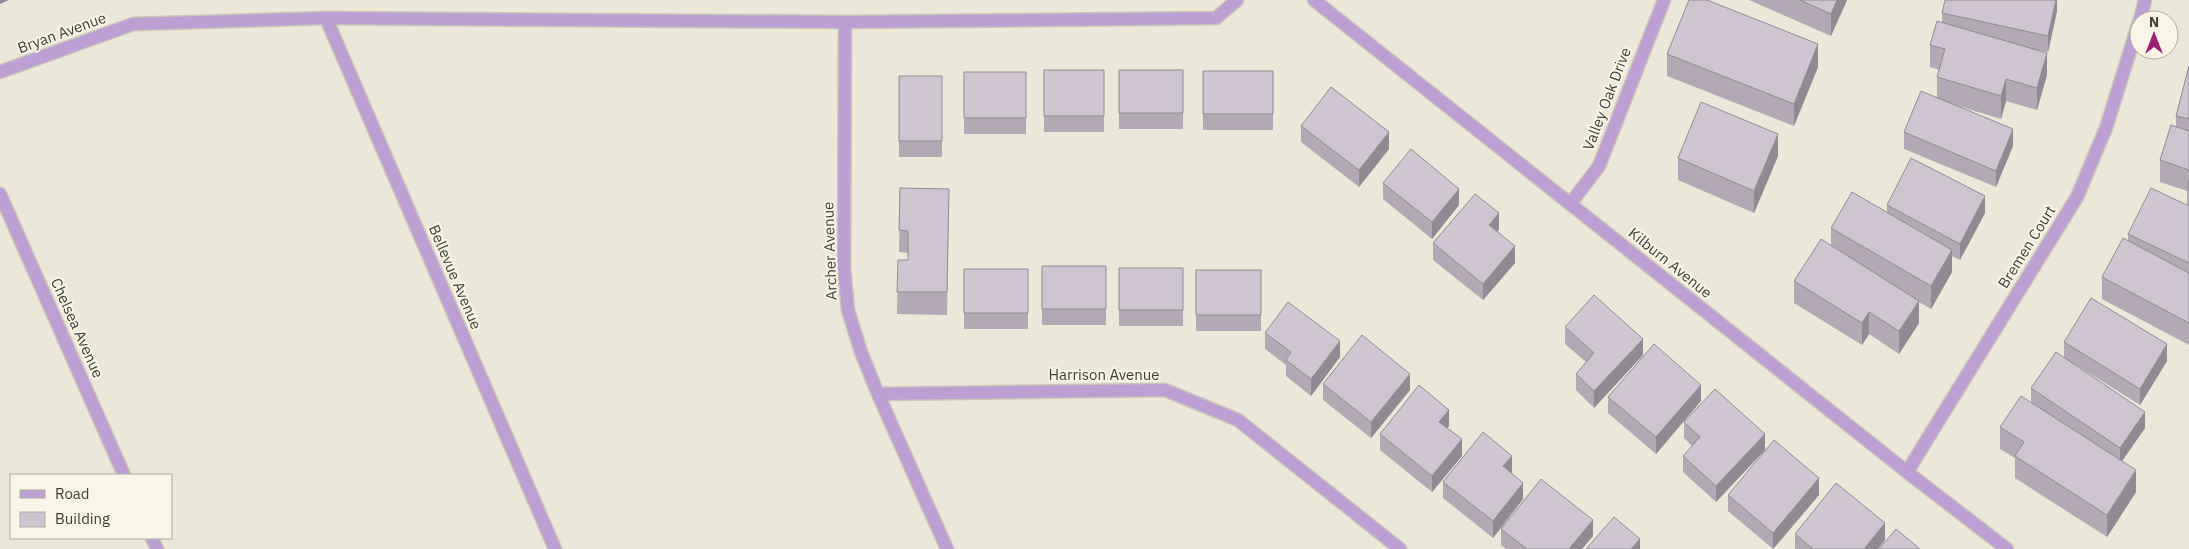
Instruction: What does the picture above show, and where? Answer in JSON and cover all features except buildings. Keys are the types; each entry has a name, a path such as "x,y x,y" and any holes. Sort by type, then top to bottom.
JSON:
{"street":[{"name":"Bryan Avenue","path":"0,72 133,24 326,18 845,22 1216,18 1237,0"},
{"name":"Kilburn Avenue","path":"1314,0 1907,472 2007,549"},
{"name":"Valley Oak Drive","path":"1570,204 1599,166 1664,0"},
{"name":"Bellevue Avenue","path":"326,18 555,549"},
{"name":"Archer Avenue","path":"845,22 844,268 848,310 861,352 878,394 947,549"},
{"name":"Bremen Court","path":"1907,472 2077,197 2106,128 2129,53"},
{"name":"Chelsea Avenue","path":"0,194 124,474"},
{"name":"Harrison Avenue","path":"878,394 1165,390 1238,420 1400,549"}]}
